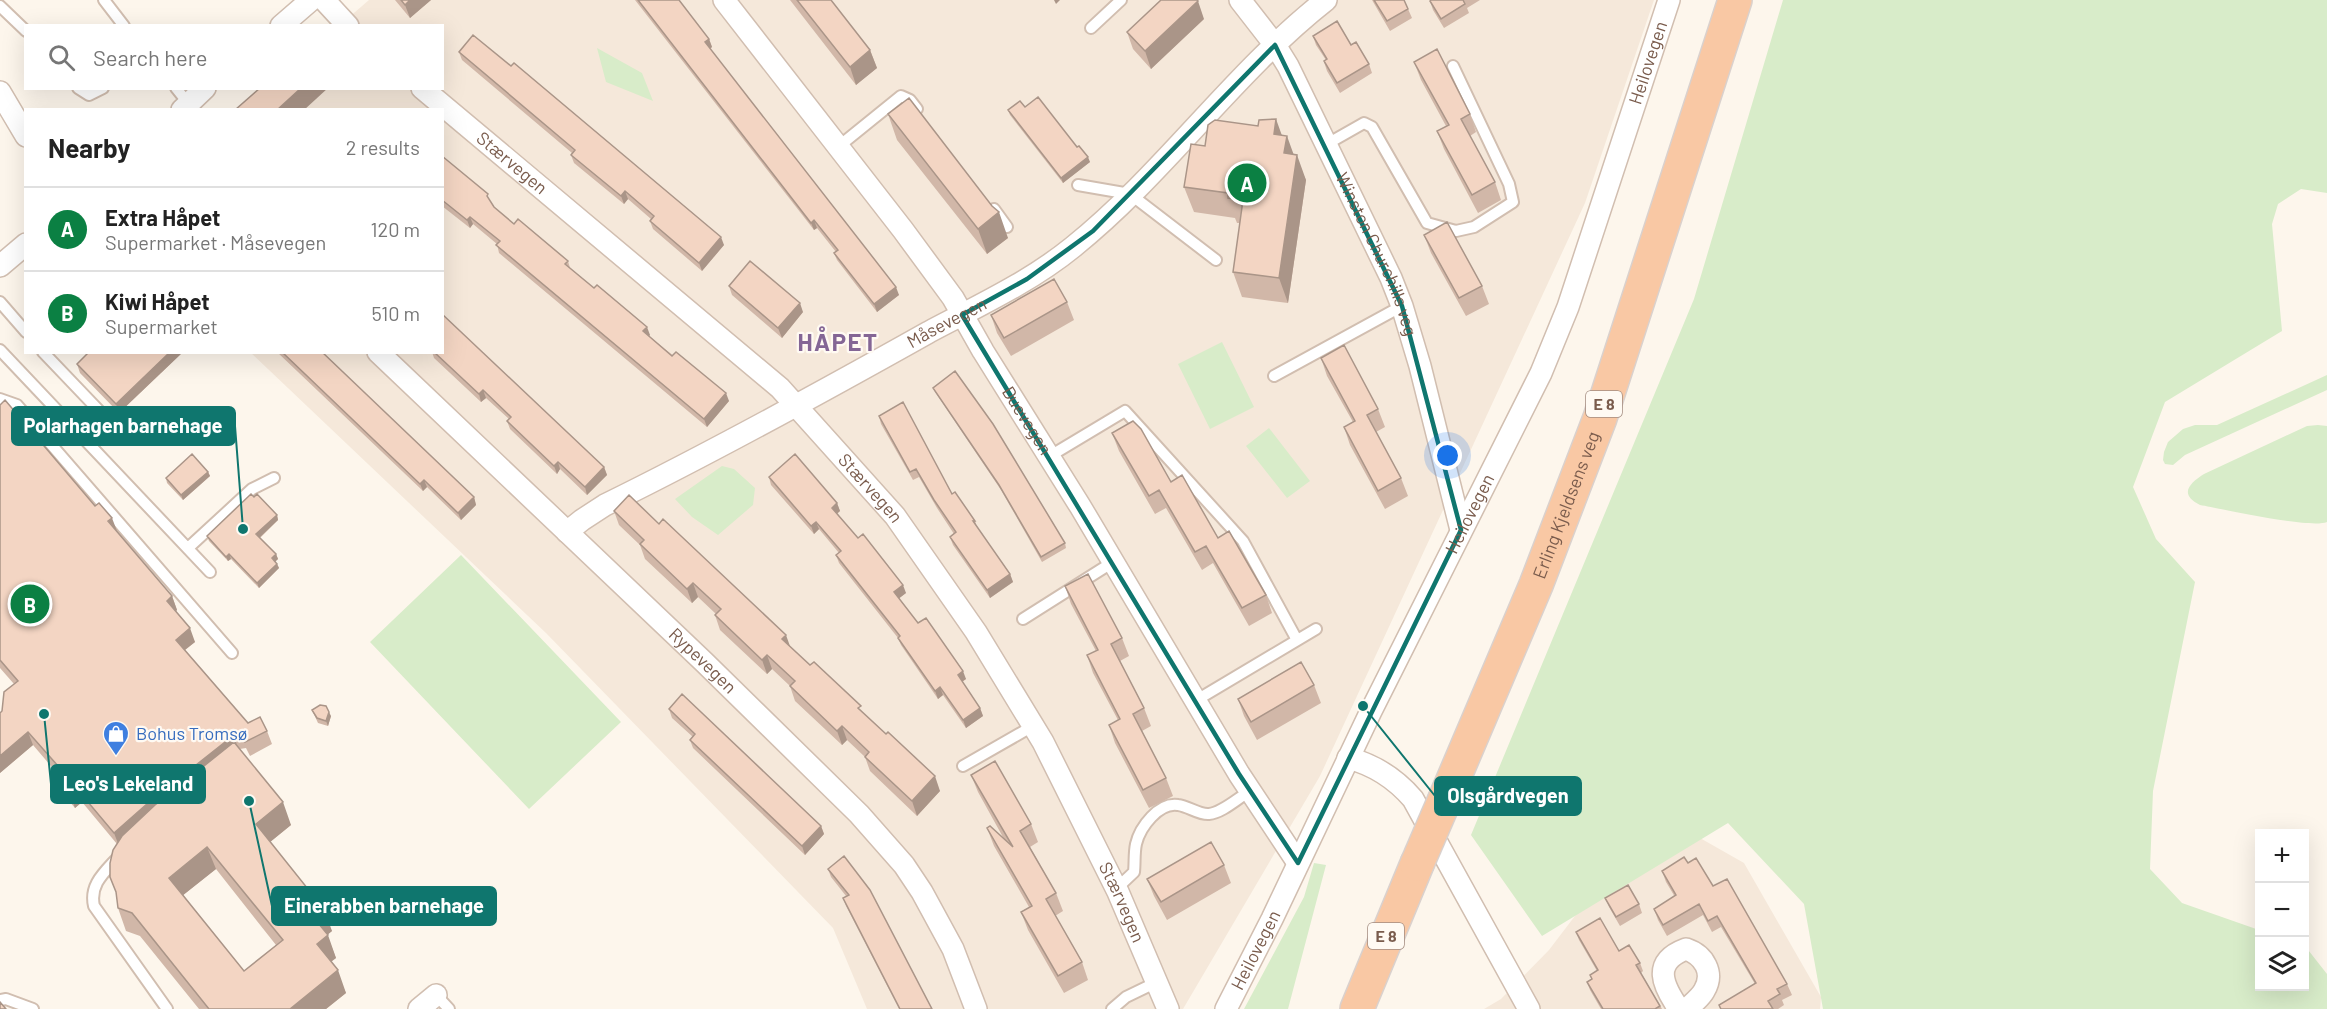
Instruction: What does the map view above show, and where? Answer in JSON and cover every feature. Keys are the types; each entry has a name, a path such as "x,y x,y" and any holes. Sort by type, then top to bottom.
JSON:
{"highway":[{"name":"Erling Kjeldsens veg","path":"1357,1009 1536,585 1600,418 1735,0"}],"street":[{"path":"283,24 311,0"},
{"path":"324,0 346,24"},
{"name":"Duevegen","path":"724,0 944,284 1050,456 1250,791 1298,863"},
{"name":"Winston Churchills veg","path":"1240,0 1275,45 1299,87 1391,278 1417,355 1461,530"},
{"name":"Måsevegen","path":"567,532 582,519 605,506 796,406 962,315 1027,279 1071,250 1130,194 1290,30 1326,0"},
{"name":"Heilovegen","path":"1226,1009 1348,758 1541,373 1555,341 1669,0"},
{"path":"182,100 201,90"},
{"name":"Stærvegen","path":"424,90 755,366 796,406 902,526 976,632 1064,782 1116,889 1168,1009"},
{"path":"0,93 24,133"},
{"path":"0,266 24,246"},
{"name":"Rypevegen","path":"380,354 834,789 904,865 940,922 966,980 976,1009"},
{"path":"1348,758 1391,776 1413,799 1529,1009"},
{"path":"1679,1009 1662,978 1663,968 1671,957 1686,949 1702,957 1707,966 1709,978 1706,989 1687,1009"},
{"path":"419,1009 443,1002"}],"lane":[{"path":"104,0 122,24"},
{"path":"1091,28 1121,0"},
{"path":"0,6 24,29"},
{"path":"1327,144 1364,123 1372,127 1427,223 1456,231 1474,227 1513,202 1509,184 1453,66"},
{"path":"81,90 89,95 99,90"},
{"path":"838,147 901,96 910,100 924,118"},
{"path":"1078,185 1130,194 1216,260"},
{"path":"986,200 1007,227"},
{"path":"0,302 24,330"},
{"path":"1274,376 1402,306"},
{"path":"0,350 210,572"},
{"path":"45,354 107,419"},
{"path":"0,399 17,405 232,653"},
{"path":"1050,456 1125,411 1243,542 1297,640"},
{"path":"189,548 252,489 274,478"},
{"path":"1023,619 1113,562"},
{"path":"1195,701 1316,629"},
{"path":"963,766 1033,726"},
{"path":"1116,889 1134,872 1136,845 1141,830 1158,810 1174,804 1206,815 1215,813 1250,791"},
{"path":"127,849 98,880 91,894 94,906 167,1009"},
{"path":"1112,1009 1126,998 1157,981"},
{"path":"0,1000 6,999 33,1009"}],"highlighted area":[{"path":"1275,45 1402,306 1461,530 1298,863 1239,774 962,315 1027,279 1093,231"}],"shaded area":[{"path":"369,0 1654,0 1585,203 1320,776 1183,1009 867,1009 833,928 546,633 252,354 444,354 444,108 246,108 267,90 444,90 444,24 341,24"},
{"path":"1700,838 1744,863 1821,997 1820,1009 1484,1009 1501,999 1549,950 1597,887"}],"green space":[{"path":"1783,0 2327,0 2327,193 2301,189 2278,204 2272,224 2282,331 2165,402 2133,487 2156,539 2195,582 2153,791 2150,869 2182,903 2255,929 2255,991 2309,991 2309,951 2327,974 2327,1009 1823,1009 1804,904 1728,823 1542,936 1471,835 1694,299"},
{"path":"597,48 642,73 653,101 606,82"},
{"path":"1222,342 1254,407 1210,429 1178,364"},
{"path":"2327,375 2327,390 2185,455 2173,465 2165,464 2164,452 2168,442 2183,429 2195,425 2217,425"},
{"path":"2307,426 2327,426 2327,522 2303,523 2246,514 2200,505 2189,497 2191,485 2204,474"},
{"path":"1269,428 1310,481 1287,498 1246,446"},
{"path":"722,466 734,469 755,488 753,505 718,535 692,517 675,499"},
{"path":"461,555 621,722 529,809 370,642"},
{"path":"1314,863 1326,865 1288,1009 1244,1009 1304,897"}],"building":[{"path":"638,0 679,0 709,39 705,42 896,287 874,304 834,253 838,250 814,220 811,223"},
{"path":"797,0 831,0 870,50 850,67"},
{"path":"1161,0 1198,1 1145,51 1127,32"},
{"path":"1374,0 1404,0 1408,9 1387,21"},
{"path":"1431,0 1463,0 1465,4 1441,19"},
{"path":"1337,21 1351,45 1356,42 1369,64 1337,83 1324,61 1327,59 1313,36"},
{"path":"473,35 511,66 514,63 721,237 699,263 650,221 654,216 625,191 621,196 571,155 575,150 459,52"},
{"path":"1437,49 1470,114 1461,119 1495,182 1472,195 1437,131 1449,125 1414,62"},
{"path":"258,90 299,90 279,108 237,108"},
{"path":"1038,97 1077,147 1079,146 1088,157 1061,178 1008,110 1020,101 1025,107"},
{"path":"909,98 999,212 978,229 888,114"},
{"path":"1276,119 1274,134 1287,136 1284,153 1297,155 1279,278 1233,272 1243,200 1228,198 1228,193 1184,187 1191,144 1205,146 1208,125 1215,120 1258,126 1259,120"},
{"path":"444,158 488,194 494,207 514,224 518,219 568,261 565,264 594,288 597,285 647,327 643,331 672,356 676,352 726,393 704,419 496,245 500,241 470,217 467,220 444,202"},
{"path":"1447,222 1482,286 1459,298 1424,235"},
{"path":"750,261 800,303 778,328 729,286"},
{"path":"1054,279 1067,302 1004,338 991,315"},
{"path":"444,316 604,467 585,487 558,462 554,466 507,421 511,417 483,390 479,394 436,354 444,354"},
{"path":"1344,345 1378,409 1367,415 1401,478 1378,491 1344,427 1355,421 1321,358"},
{"path":"87,354 168,354 116,404 77,364"},
{"path":"284,354 324,354 474,497 458,513 424,480 420,484"},
{"path":"955,371 993,424 1065,543 1041,557 999,485 933,388"},
{"path":"5,400 95,506 99,503 112,518 108,521 172,596 167,601 190,628 176,640 248,723 260,717 267,731 245,742 241,735 234,735 114,833 77,789 70,794 59,781 66,775 28,732 0,756 0,713 4,692 18,681 0,660 0,405"},
{"path":"903,402 952,494 955,492 1010,574 987,590 950,537 956,532 916,469 910,472 879,416"},
{"path":"1133,421 1141,429 1171,482 1182,475 1218,538 1229,531 1266,595 1242,608 1206,546 1195,552 1159,490 1149,496 1112,433"},
{"path":"192,454 208,472 181,495 166,478"},
{"path":"795,454 837,503 832,508 858,538 863,534 903,585 894,592 918,623 926,618 963,671 958,675 980,708 963,720 940,687 935,691 898,638 900,636 836,555 841,551 816,522 811,526 769,477"},
{"path":"251,494 254,497 257,494 277,515 256,534 276,554 272,558 277,564 257,583 229,554 226,557 207,536"},
{"path":"629,495 659,524 663,519 786,635 782,639 810,665 814,662 861,706 858,708 886,734 888,732 935,776 912,801 865,757 869,752 842,726 837,731 790,686 795,681 767,655 762,660 715,615 721,609 693,583 687,589 640,544 644,540 614,511"},
{"path":"1088,574 1122,638 1111,644 1144,708 1133,714 1166,778 1143,790 1109,725 1120,719 1087,655 1098,650 1065,586"},
{"path":"1301,662 1314,685 1251,722 1238,699"},
{"path":"682,694 821,826 802,846 690,740 695,734 669,709"},
{"path":"320,705 326,706 329,712 326,721 317,718 312,710"},
{"path":"234,742 283,802 256,824 324,909 313,917 328,935 317,944 338,970 290,1009 209,1009 132,913 118,908 116,892 110,877 113,850 122,836 155,805","holes":["207,847 283,940 244,971 169,878"]},
{"path":"995,761 1031,824 1020,831 1056,893 1046,899 1082,962 1058,976 1021,912 1032,906 987,828 990,826 1013,847 971,775"},
{"path":"1211,842 1224,865 1161,902 1147,879"},
{"path":"844,856 870,890 932,1009 900,1009 843,898 849,895 828,869"},
{"path":"1684,857 1688,863 1696,858 1713,886 1727,879 1787,984 1777,989 1780,994 1768,1001 1773,1009 1721,1009 1719,1005 1756,983 1717,916 1708,921 1699,904 1663,925 1654,909 1676,895 1662,871"},
{"path":"1628,885 1639,904 1616,917 1605,898"},
{"path":"1600,918 1619,951 1629,945 1640,963 1636,965 1660,1006 1655,1009 1603,1009 1587,982 1592,979 1590,975 1598,970 1576,932"}],"place":[{"name":"Extra Håpet","path":"1247,183"},
{"name":"Polarhagen barnehage","path":"243,529"},
{"name":"Kiwi Håpet","path":"30,604"},
{"name":"Olsgårdvegen","path":"1363,706"},
{"name":"Leo's Lekeland","path":"44,714"},
{"name":"Bohus Tromsø","path":"116,757"},
{"name":"Einerabben barnehage","path":"249,801"}],"district":[{"name":"HÅPET","path":"838,343"}]}
